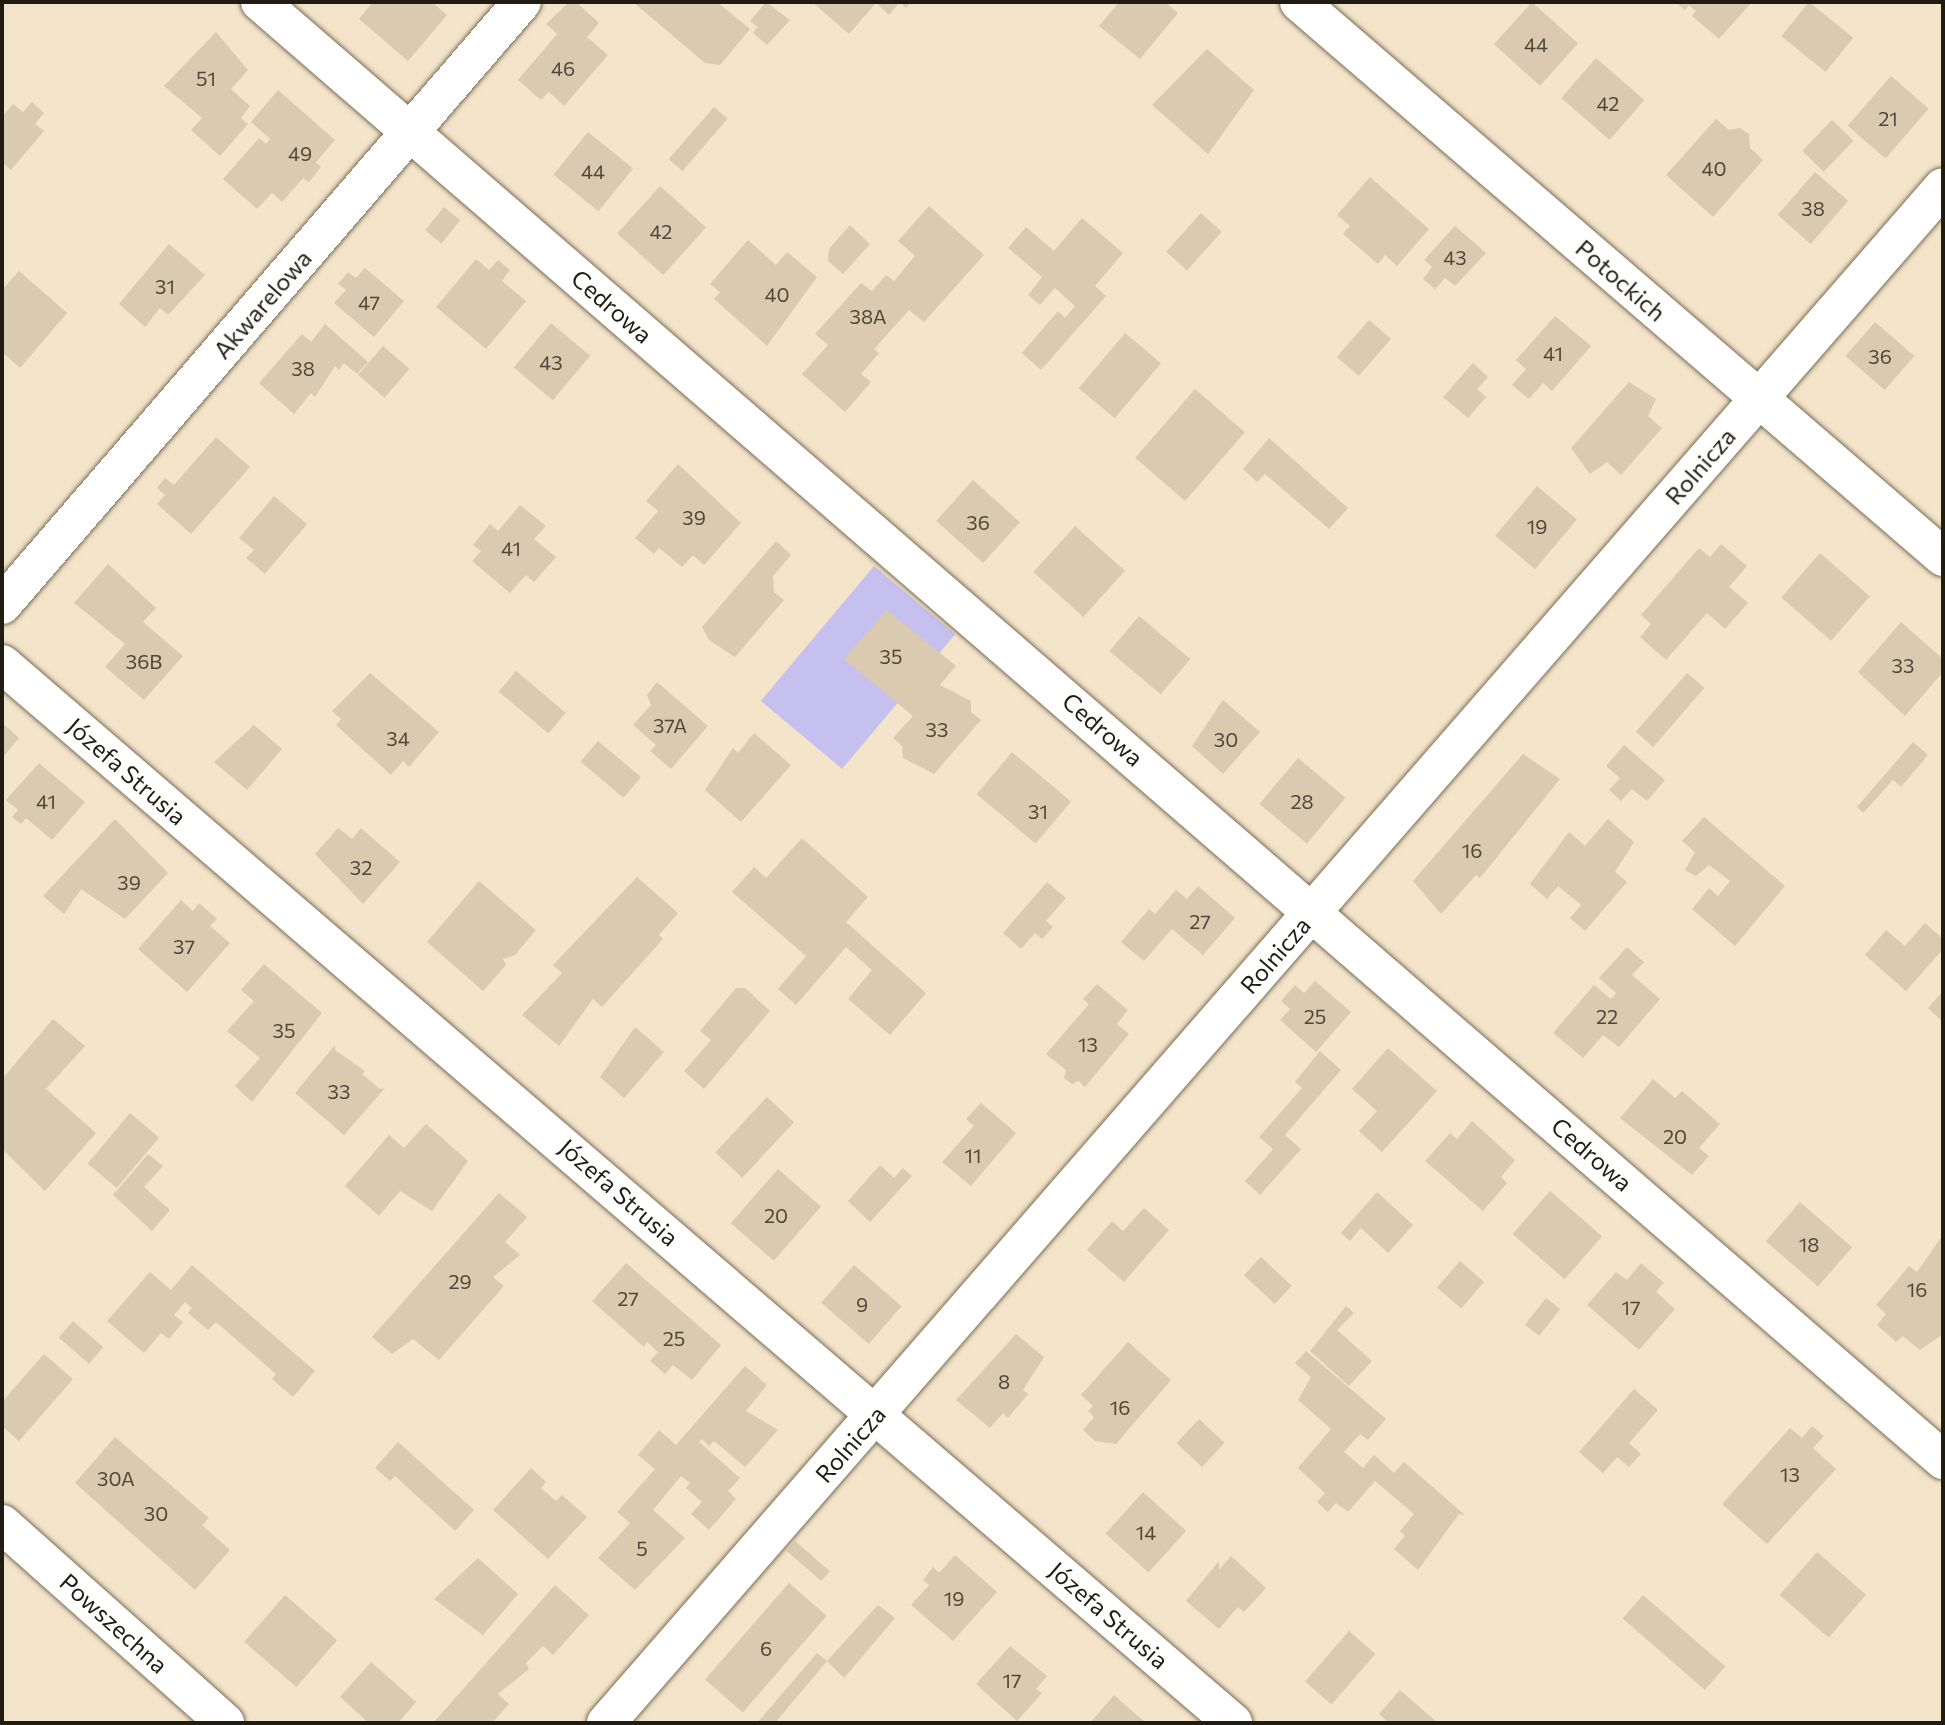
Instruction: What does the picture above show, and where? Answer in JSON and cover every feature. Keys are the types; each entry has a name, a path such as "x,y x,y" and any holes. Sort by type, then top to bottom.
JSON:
{"street":[{"name":"Cedrowa","path":"260,2 1943,1460"},
{"name":"Akwarelowa","path":"2,605 522,2"},
{"name":"Potockich","path":"1299,2 1943,557"},
{"name":"Rolnicza","path":"606,1723 1943,187"},
{"name":"Józefa Strusia","path":"2,664 1233,1723"},
{"name":"Powszechna","path":"2,1524 225,1723"}],"shaded area":[{"path":"874,566 955,634 842,769 761,701"}],"building":[{"path":"373,2 432,2 447,15 408,61 359,19"},
{"path":"569,2 576,2 599,23 587,37 608,55 564,106 549,92 541,100 518,80 557,34 546,24"},
{"path":"633,2 717,2 750,29 720,65 705,63"},
{"path":"766,2 790,20 767,45 753,33 758,27 750,21"},
{"path":"812,2 900,2 889,15 876,3 849,34"},
{"path":"1119,2 1165,2 1178,13 1140,59 1099,26"},
{"path":"1532,2 1578,43 1540,86 1494,44"},
{"path":"1675,2 1752,2 1719,39 1692,16 1696,11 1689,5 1685,10"},
{"path":"1809,2 1853,38 1826,72 1781,36"},
{"path":"216,32 248,70 231,89 250,106 241,118 248,124 220,156 191,130 202,118 164,86"},
{"path":"1207,49 1254,90 1208,154 1152,105"},
{"path":"1596,58 1644,100 1610,140 1561,98"},
{"path":"1891,76 1929,109 1885,159 1848,126"},
{"path":"278,90 335,140 316,162 321,167 309,182 303,178 282,202 272,193 257,209 223,179 259,138 266,144 270,139 251,122"},
{"path":"32,102 44,113 35,124 44,131 11,170 2,162 2,117 13,104 23,112"},
{"path":"714,107 728,119 682,171 669,159"},
{"path":"1716,119 1729,130 1740,128 1749,134 1750,148 1763,160 1713,217 1666,175"},
{"path":"1832,120 1854,141 1824,172 1802,151"},
{"path":"588,132 633,169 598,211 553,175"},
{"path":"1815,172 1848,201 1811,244 1778,215"},
{"path":"1370,177 1429,229 1397,266 1385,255 1378,264 1343,234 1350,226 1337,215"},
{"path":"660,186 706,227 663,275 617,234"},
{"path":"929,206 984,255 924,322 909,310 874,349 879,353 861,374 871,382 845,412 802,374 828,345 815,334 861,283 872,291 886,275 894,281 915,256 898,241"},
{"path":"444,207 460,220 441,244 425,230"},
{"path":"1201,213 1222,232 1187,270 1166,252"},
{"path":"1082,218 1123,253 1095,286 1106,296 1041,370 1022,353 1058,311 1065,318 1075,306 1055,288 1040,305 1028,295 1042,277 1008,248 1026,227 1054,251"},
{"path":"850,225 870,244 843,274 828,261 829,249"},
{"path":"1455,226 1486,253 1455,286 1445,278 1435,289 1423,279 1432,267 1424,260"},
{"path":"748,240 776,265 787,252 817,277 767,346 714,299 720,292 710,284"},
{"path":"169,244 205,275 168,315 160,308 145,327 119,304"},
{"path":"476,259 489,270 498,260 510,270 502,281 526,301 486,349 436,307"},
{"path":"365,268 404,301 374,337 334,303 346,290 338,284 348,272 356,278"},
{"path":"19,271 67,313 20,368 2,352 2,290"},
{"path":"1555,316 1591,346 1552,391 1543,383 1529,399 1512,385 1526,369 1516,360"},
{"path":"1369,320 1391,339 1359,376 1337,357"},
{"path":"1875,322 1914,356 1885,390 1845,356"},
{"path":"551,323 590,356 553,400 514,367"},
{"path":"325,324 368,362 357,374 344,363 339,370 335,366 315,397 311,393 294,414 259,383 302,334 311,342"},
{"path":"1125,333 1161,363 1115,418 1079,388"},
{"path":"383,346 409,369 384,398 358,375"},
{"path":"1473,363 1488,377 1477,389 1486,397 1468,418 1443,397"},
{"path":"1629,382 1656,399 1648,416 1662,428 1621,475 1607,462 1590,474 1571,448"},
{"path":"1195,389 1245,432 1185,501 1135,458"},
{"path":"216,437 250,467 191,534 157,504 165,495 157,488 165,478 174,485"},
{"path":"1269,438 1348,508 1329,529 1265,474 1257,482 1243,469"},
{"path":"678,464 741,523 704,565 693,555 682,567 659,548 654,554 635,538 658,511 646,501"},
{"path":"973,480 1020,522 983,563 936,521"},
{"path":"1537,486 1577,519 1535,569 1495,536"},
{"path":"274,496 307,524 265,574 246,558 254,550 239,538"},
{"path":"520,505 546,526 534,539 556,557 534,582 526,575 510,593 472,561 481,551 473,545 490,524 498,531"},
{"path":"1075,526 1125,571 1083,617 1034,572"},
{"path":"776,541 791,555 773,576 774,592 784,600 735,657 709,640 702,627"},
{"path":"1721,544 1747,566 1729,587 1748,603 1725,629 1707,613 1666,660 1640,637 1651,624 1641,615 1699,548 1710,557"},
{"path":"1820,553 1870,596 1831,641 1781,598"},
{"path":"108,564 156,608 143,622 183,656 144,700 105,667 125,644 74,603"},
{"path":"887,610 956,666 940,685 971,701 971,712 981,720 934,774 903,758 902,746 893,738 913,716 844,659"},
{"path":"1139,616 1190,659 1161,694 1109,651"},
{"path":"1901,622 1943,659 1943,672 1905,716 1858,672"},
{"path":"516,671 566,713 548,733 499,692"},
{"path":"370,673 439,732 409,767 403,761 391,775 336,725 341,719 332,711"},
{"path":"1687,673 1704,688 1653,747 1636,732"},
{"path":"657,682 708,726 671,769 650,751 656,745 633,725 651,705 647,695"},
{"path":"1223,700 1260,732 1223,774 1192,746"},
{"path":"2,723 19,738 2,758"},
{"path":"254,725 282,749 247,790 214,762"},
{"path":"754,733 791,765 741,822 705,790 733,748 738,753"},
{"path":"598,741 641,777 624,798 581,762"},
{"path":"1913,742 1928,755 1901,787 1893,780 1863,813 1857,807"},
{"path":"1624,745 1665,780 1647,801 1632,789 1621,801 1609,790 1620,778 1606,766"},
{"path":"1012,752 1071,801 1036,844 977,794"},
{"path":"1523,754 1560,779 1480,878 1476,875 1441,914 1413,881"},
{"path":"1298,758 1345,798 1307,844 1259,804"},
{"path":"39,763 85,802 52,840 26,818 21,824 12,817 18,810 6,800"},
{"path":"1704,817 1785,886 1735,946 1692,909 1709,888 1718,896 1730,881 1709,865 1696,876 1685,870 1695,852 1682,841"},
{"path":"115,819 168,873 125,919 81,889 64,914 43,896"},
{"path":"1608,819 1634,842 1615,872 1627,882 1585,931 1570,918 1581,905 1558,886 1547,899 1530,884 1569,832 1585,846"},
{"path":"338,828 352,839 361,828 400,862 363,904 315,854"},
{"path":"802,838 868,897 846,922 926,993 890,1035 848,999 872,970 846,947 796,1005 778,989 806,956 732,892 754,867 766,878"},
{"path":"637,877 678,913 659,935 663,939 602,1007 593,999 559,1046 522,1015 562,973 553,965"},
{"path":"479,881 536,930 515,955 503,959 506,965 483,991 427,942"},
{"path":"1047,882 1066,898 1046,921 1053,927 1042,939 1035,933 1021,949 1003,933"},
{"path":"1198,886 1235,918 1203,955 1172,929 1144,961 1121,942 1149,909 1155,914 1176,890 1187,899"},
{"path":"181,900 193,911 199,903 217,919 210,926 230,943 187,992 138,949"},
{"path":"1925,923 1943,939 1943,949 1906,991 1865,955 1886,930 1905,946"},
{"path":"1627,947 1644,962 1632,975 1660,999 1619,1047 1603,1035 1583,1058 1553,1033 1594,985 1611,999 1616,993 1599,978"},
{"path":"264,964 322,1013 252,1102 235,1086 260,1058 227,1031 254,1001 241,990"},
{"path":"1315,981 1351,1012 1316,1052 1280,1020 1290,1009 1281,1001 1295,985 1304,993"},
{"path":"1097,984 1128,1010 1117,1024 1129,1034 1085,1087 1079,1081 1072,1084 1064,1078 1066,1070 1046,1054 1089,1004 1083,999"},
{"path":"736,988 745,988 770,1011 704,1089 684,1071 711,1040 700,1031"},
{"path":"1943,991 1943,1022 1928,1008"},
{"path":"53,1019 85,1046 46,1089 96,1133 45,1191 2,1149 2,1079"},
{"path":"635,1027 664,1052 624,1098 600,1077"},
{"path":"335,1045 335,1050 365,1071 362,1074 380,1089 385,1088 344,1135 295,1093"},
{"path":"1388,1048 1437,1091 1382,1152 1359,1131 1377,1111 1352,1089"},
{"path":"1320,1051 1341,1070 1285,1135 1301,1149 1260,1195 1245,1181 1273,1149 1259,1137 1302,1088 1295,1082"},
{"path":"1653,1079 1675,1098 1682,1091 1720,1124 1699,1148 1709,1156 1692,1175 1620,1118"},
{"path":"767,1097 794,1122 742,1178 715,1153"},
{"path":"981,1103 1016,1133 971,1186 942,1162 974,1126 966,1119"},
{"path":"130,1113 159,1137 117,1188 88,1164"},
{"path":"1472,1121 1515,1160 1501,1177 1507,1183 1483,1211 1425,1161 1450,1133 1457,1139"},
{"path":"426,1124 468,1161 432,1211 400,1191 379,1216 345,1186 389,1135 404,1148"},
{"path":"148,1154 163,1166 144,1187 170,1210 152,1231 113,1195"},
{"path":"880,1165 894,1178 903,1168 912,1176 870,1222 848,1201"},
{"path":"778,1169 821,1206 774,1261 731,1223"},
{"path":"1550,1191 1602,1236 1565,1279 1513,1234"},
{"path":"1377,1192 1413,1225 1388,1253 1361,1228 1350,1241 1341,1233"},
{"path":"499,1193 527,1217 505,1242 520,1255 493,1277 504,1286 439,1360 413,1339 392,1354 372,1337"},
{"path":"1800,1202 1852,1247 1818,1287 1766,1241"},
{"path":"1144,1208 1169,1230 1124,1282 1087,1250 1112,1221 1123,1231"},
{"path":"1943,1235 1943,1334 1920,1350 1903,1336 1896,1342 1877,1325 1886,1314 1876,1305 1909,1266 1917,1272"},
{"path":"1261,1257 1292,1286 1275,1304 1244,1275"},
{"path":"1460,1261 1484,1282 1461,1308 1437,1287"},
{"path":"626,1263 721,1345 692,1380 673,1365 665,1374 650,1361 658,1352 647,1342 644,1347 592,1301"},
{"path":"1641,1263 1664,1283 1656,1292 1675,1309 1639,1350 1587,1305 1616,1272 1627,1280"},
{"path":"192,1265 315,1371 293,1397 272,1379 276,1374 216,1322 208,1330 188,1313 192,1308 185,1302 174,1315 183,1322 169,1339 161,1333 144,1353 107,1321 150,1272 171,1290"},
{"path":"854,1265 902,1306 869,1344 821,1303"},
{"path":"1546,1298 1560,1309 1539,1336 1525,1325"},
{"path":"1346,1306 1354,1313 1337,1330 1372,1361 1349,1386 1310,1351"},
{"path":"73,1321 103,1347 89,1364 59,1338"},
{"path":"1016,1334 1044,1357 1023,1390 1028,1394 1008,1418 1003,1413 990,1428 956,1400"},
{"path":"1128,1342 1171,1380 1116,1444 1095,1441 1083,1430 1094,1417 1088,1411 1093,1406 1081,1395"},
{"path":"1306,1351 1386,1419 1368,1440 1360,1434 1344,1452 1363,1468 1374,1455 1394,1473 1404,1462 1465,1515 1459,1514 1418,1570 1394,1549 1405,1536 1400,1531 1414,1514 1375,1481 1348,1512 1336,1503 1328,1512 1317,1502 1325,1493 1298,1468 1331,1429 1298,1400 1311,1377 1295,1363"},
{"path":"44,1354 73,1379 19,1441 2,1426 2,1402"},
{"path":"745,1366 767,1385 746,1411 778,1430 745,1467 714,1441 709,1446 702,1439 699,1442 740,1478 728,1491 736,1499 709,1530 691,1514 702,1502 686,1488 690,1483 681,1476 653,1510 685,1538 635,1590 598,1558 630,1523 617,1512 655,1469 638,1455 659,1430 676,1445"},
{"path":"1634,1389 1658,1410 1629,1443 1641,1454 1629,1467 1617,1457 1603,1473 1579,1452"},
{"path":"1199,1419 1225,1443 1202,1467 1176,1443"},
{"path":"1812,1426 1824,1436 1813,1448 1836,1469 1767,1544 1722,1504 1790,1428 1802,1438"},
{"path":"115,1437 209,1518 202,1525 230,1550 195,1590 75,1483"},
{"path":"398,1442 474,1510 455,1531 395,1476 390,1481 375,1468"},
{"path":"531,1468 546,1482 541,1488 556,1501 562,1495 587,1517 548,1559 493,1510"},
{"path":"1143,1492 1186,1531 1149,1572 1106,1534"},
{"path":"795,1541 830,1571 821,1581 786,1551"},
{"path":"1817,1552 1866,1595 1829,1638 1780,1595"},
{"path":"955,1555 997,1592 953,1641 911,1605 929,1585 923,1580 933,1567 939,1573"},
{"path":"1231,1556 1266,1588 1244,1612 1238,1607 1219,1629 1186,1601 1219,1561 1219,1570"},
{"path":"478,1558 518,1594 483,1635 434,1599"},
{"path":"789,1583 827,1616 743,1712 705,1680"},
{"path":"555,1585 589,1615 553,1655 543,1646 526,1663 529,1669 498,1694 509,1704 492,1723 433,1723"},
{"path":"285,1595 337,1640 296,1687 244,1642"},
{"path":"1643,1595 1725,1667 1705,1690 1623,1618"},
{"path":"878,1605 895,1618 844,1678 827,1661"},
{"path":"1349,1631 1375,1654 1331,1705 1305,1682"},
{"path":"1010,1646 1047,1676 1036,1689 1042,1693 1017,1721 976,1684"},
{"path":"817,1653 827,1661 775,1723 757,1723"},
{"path":"371,1662 416,1702 398,1723 369,1723 340,1697"},
{"path":"1400,1690 1438,1723 1389,1723 1379,1714"},
{"path":"1114,1695 1146,1723 1090,1723"}]}
